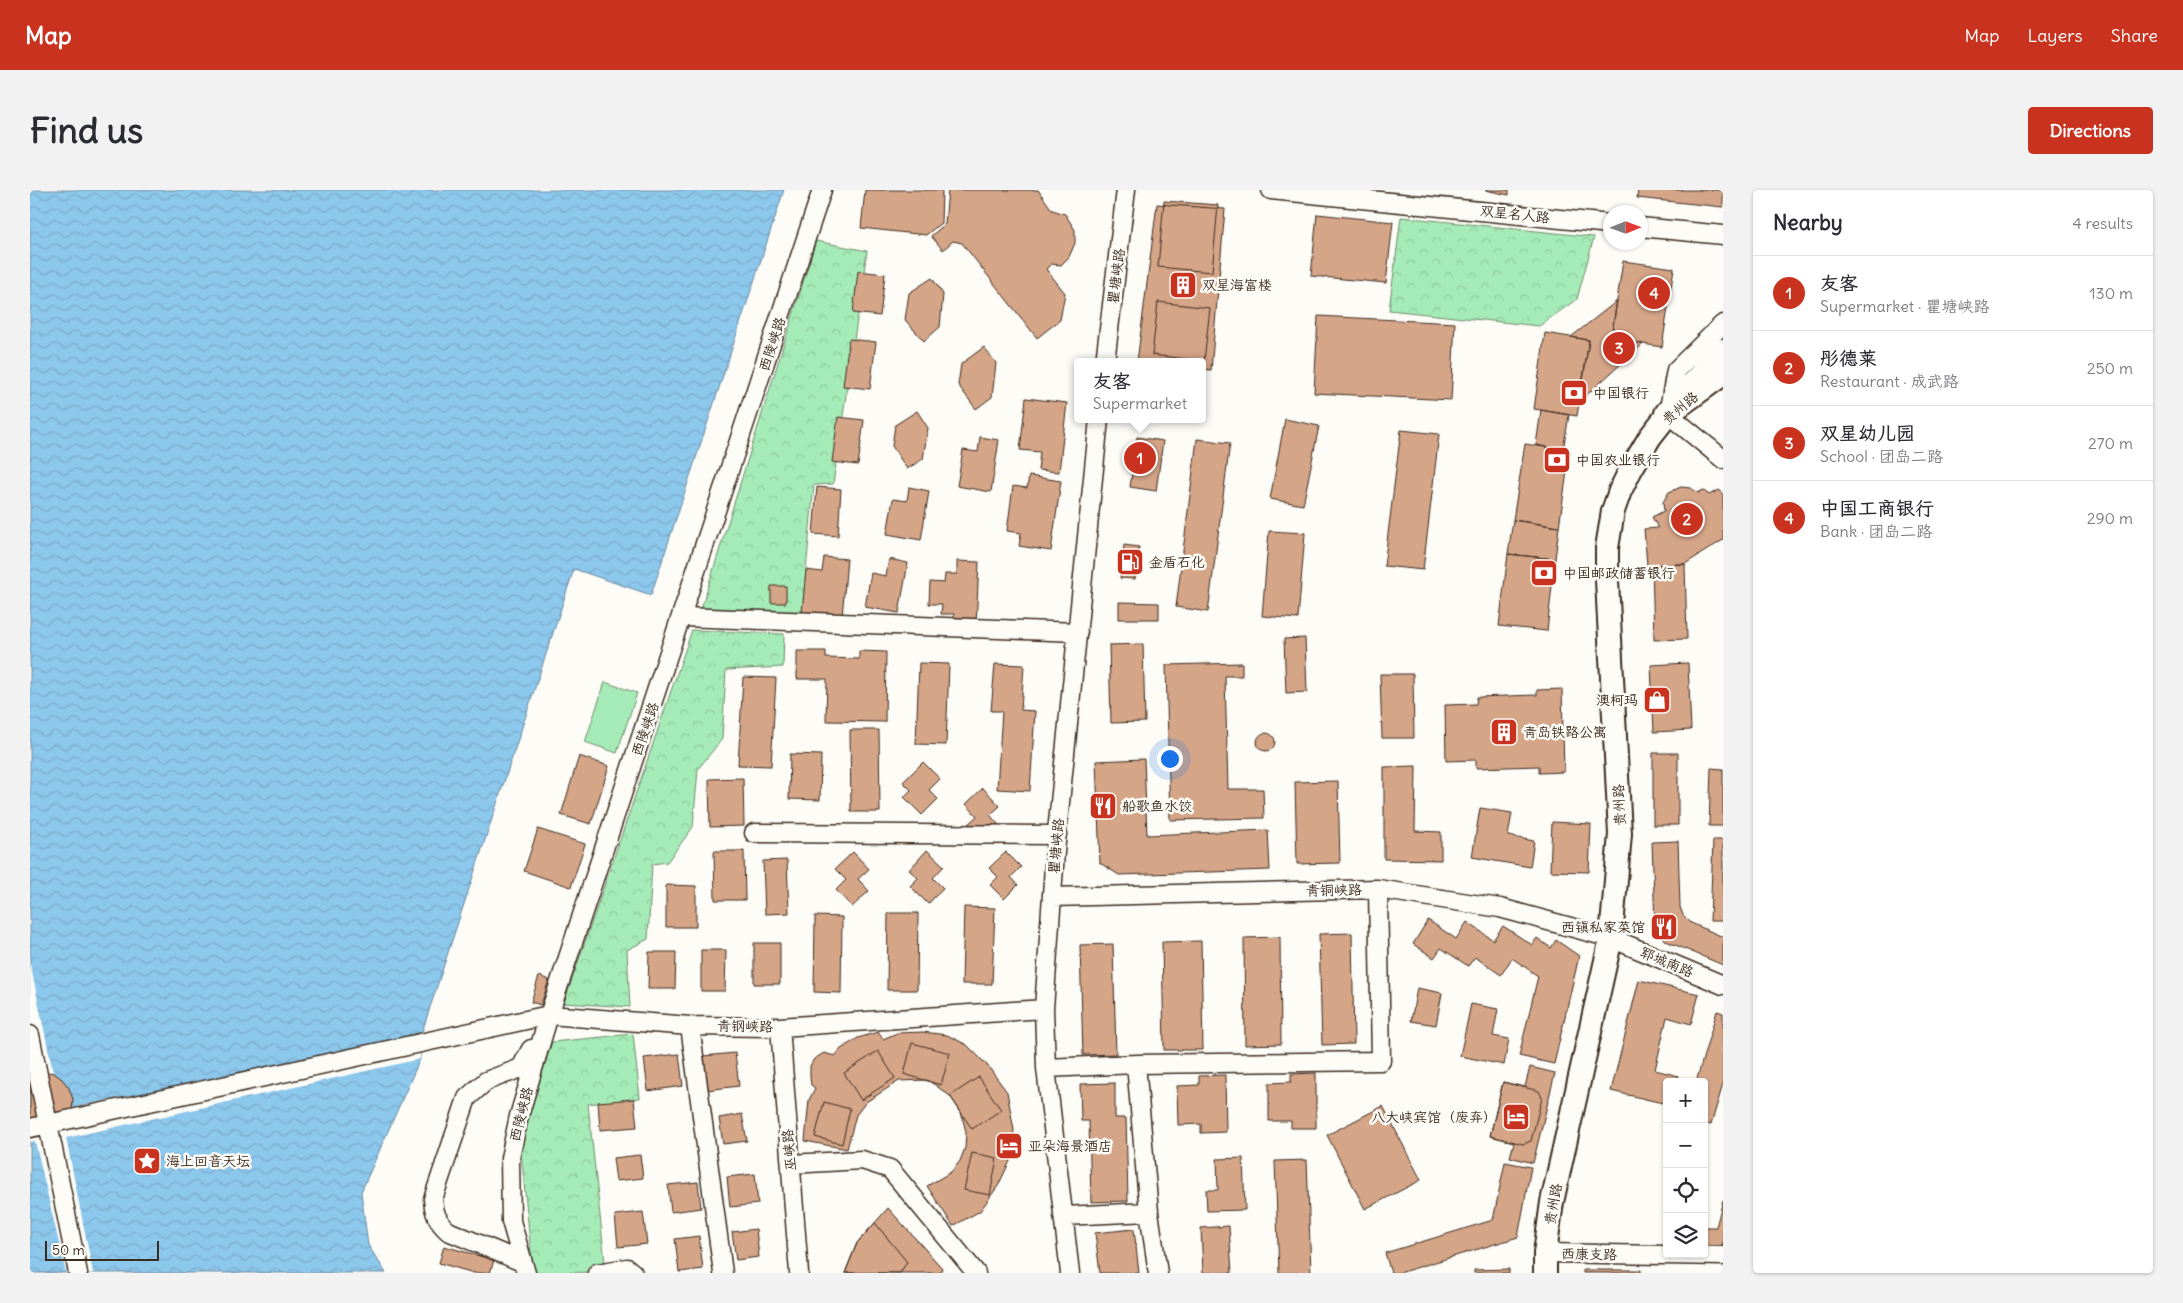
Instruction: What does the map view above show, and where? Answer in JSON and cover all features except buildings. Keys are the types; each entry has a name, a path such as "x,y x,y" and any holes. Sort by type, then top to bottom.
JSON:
{"highway":[{"path":"1668,414 1723,352"}],"main road":[{"name":"贵州路","path":"1545,1263 1552,1202 1610,938 1620,834 1607,580 1608,548 1614,511 1620,491 1650,437 1668,414 1723,374"}],"street":[{"name":"西陵峡路","path":"524,1268 511,1221 510,1158 518,1116 549,1015 822,190"},
{"name":"瞿塘峡路","path":"1106,358 1126,190"},
{"name":"双星名人路","path":"1271,190 1603,223"},
{"path":"1648,227 1723,235"},
{"path":"1723,324 1676,370 1668,414 1723,458"},
{"name":"瞿塘峡路","path":"1070,1273 1046,1068 1044,1009 1057,835 1099,423"},
{"path":"682,617 1078,632"},
{"path":"754,833 1057,835"},
{"path":"1046,1068 1136,1064 1381,1061 1378,889"},
{"name":"青铜峡路","path":"1052,897 1378,889 1500,908 1610,938"},
{"name":"郓城南路","path":"1610,938 1723,986"},
{"name":"青钢峡路","path":"30,1128 549,1015 690,1026 780,1027 1044,1009"},
{"path":"524,1268 448,1231 439,1223 434,1211 434,1198 467,1098 486,1082 521,1068 549,1015"},
{"path":"690,1026 723,1273"},
{"name":"巫峡路","path":"780,1027 800,1273"},
{"path":"30,1035 78,1273"},
{"path":"1136,1064 1148,1212 1158,1273"},
{"path":"790,1164 862,1160 890,1169 976,1273"},
{"path":"1063,1216 1148,1212"},
{"name":"西康支路","path":"1545,1263 1723,1256"},
{"path":"597,1273 627,1268 633,1273"}],"green space":[{"path":"1401,217 1594,237 1577,299 1539,326 1389,310"},
{"path":"816,241 867,251 833,484 814,485 802,613 701,609"},
{"path":"692,630 784,634 783,667 726,670 722,739 698,769 693,827 667,862 652,864 648,939 627,950 630,1007 564,1003"},
{"path":"605,682 637,693 617,753 585,742"},
{"path":"633,1034 640,1098 588,1104 606,1272 533,1273 520,1142 552,1042"}],"water":[{"path":"30,190 784,190 651,595 574,569 421,1035 420,1059 361,1192 368,1245 386,1273 30,1273"}],"pier":[{"path":"30,963 61,1110 421,1035 420,1059 66,1138 93,1273 66,1273 35,1141 30,1142"}],"place":[{"name":"双星海富楼","path":"1183,285"},
{"name":"中国工商银行","path":"1654,293"},
{"name":"双星幼儿园","path":"1619,348"},
{"name":"中国银行","path":"1574,393"},
{"name":"友客","path":"1140,458"},
{"name":"中国农业银行","path":"1557,460"},
{"name":"彤德莱","path":"1687,519"},
{"name":"金盾石化","path":"1130,562"},
{"name":"中国邮政储蓄银行","path":"1544,573"},
{"name":"澳柯玛","path":"1657,700"},
{"name":"青岛铁路公寓","path":"1504,732"},
{"name":"船歌鱼水饺","path":"1103,806"},
{"name":"西镇私家菜馆","path":"1664,927"},
{"name":"八大峡宾馆（废弃）","path":"1516,1117"},
{"name":"亚朵海景酒店","path":"1009,1146"},
{"name":"海上回音天坛","path":"147,1161"}]}
